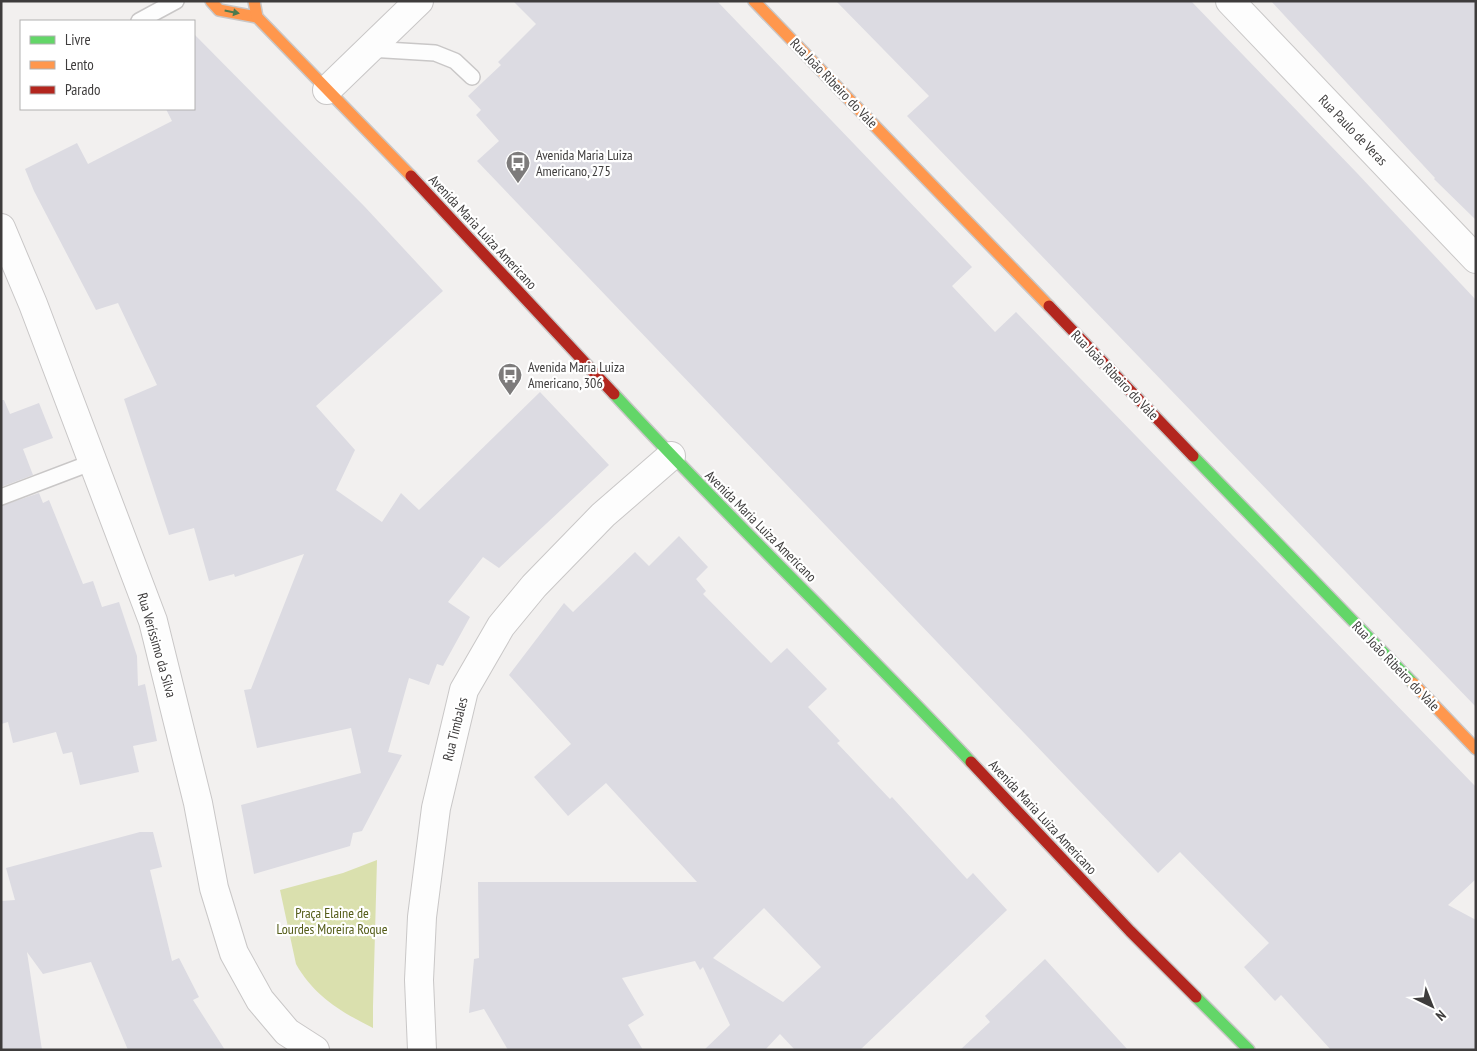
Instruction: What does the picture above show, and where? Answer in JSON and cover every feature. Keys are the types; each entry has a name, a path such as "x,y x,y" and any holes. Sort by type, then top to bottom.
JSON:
{"main road":[{"path":"211,1 219,10 257,17 254,1"},
{"name":"Rua João Ribeiro do Vale","path":"754,1 1476,749"},
{"name":"Avenida Maria Luiza Americano","path":"257,17 472,240 672,456 902,690 1110,910 1249,1050"}],"street":[{"path":"327,90 419,1"},
{"name":"Rua Paulo de Veras","path":"1230,1 1476,259"},
{"name":"Rua Veríssimo da Silva","path":"1,228 33,304 92,462 123,537 153,621 198,803 214,888 234,953 260,1000 287,1032 315,1050"},
{"name":"Rua Timbales","path":"422,1050 419,980 422,917 436,808 457,712 464,690 501,626 534,586 603,515 672,456"}],"lane":[{"path":"141,20 176,1"},
{"path":"369,49 435,53 455,61 472,77"},
{"path":"1,497 92,462"}],"green space":[{"name":"Praça Elaine de Lourdes Moreira Roque","path":"377,860 373,1028 329,1002 303,975 296,964 280,890 343,873"}],"building":[{"path":"513,1 717,1 972,267 952,286 995,332 1016,312 1476,787 1476,879 1448,905 1476,920 1476,1050 1331,1050 1281,995 1275,1001 1244,967 1269,943 1180,852 1158,873 477,161 499,141 476,115 481,110 468,96 501,65 498,62 536,24"},
{"path":"836,1 1191,1 1476,300 1476,707 907,116 929,96"},
{"path":"1271,1 1476,1 1476,220 1434,179"},
{"path":"195,35 365,207 443,291 316,406 355,450 336,490 382,522 401,493 419,510 540,392 609,465 499,568 483,557 448,602 470,617 443,666 437,664 429,685 409,678 388,752 402,755 362,831 353,833 350,846 254,874 241,805 361,773 351,728 257,748 244,690 251,689 304,554 235,577 234,574 209,581 194,528 169,535 124,399 157,385 118,303 96,310 34,191 25,169 77,143 88,164 172,121 166,110 195,110"},
{"path":"1,400 4,400 10,414 39,403 53,438 23,449 33,475 1,487"},
{"path":"39,493 43,503 49,500 83,584 93,581 102,607 119,602 137,656 138,686 145,684 157,741 133,746 139,772 80,785 72,752 63,754 56,732 13,743 8,722 1,724 1,506"},
{"path":"679,536 708,567 696,579 706,591 703,594 771,663 787,648 827,689 808,707 840,741 837,743 890,799 892,797 967,879 973,873 1007,910 860,1050 795,1050 780,1034 765,1050 704,1050 730,1025 703,967 700,970 695,961 622,978 644,1015 628,1025 643,1050 508,1050 484,1009 469,1013 474,959 479,958 478,882 697,882 606,783 568,816 534,777 571,744 509,675 564,603 573,612 635,552 649,566","holes":["764,908 821,967 783,1002 713,958"]},
{"path":"140,832 153,832 162,867 150,870 172,961 179,958 199,997 193,1000 225,1050 128,1050 91,962 43,974 27,952 42,1050 1,1050 1,901 15,900 6,868"},
{"path":"1045,959 1128,1050 960,1050 990,1022 985,1016"}],"traffic: fast":[{"path":"614,394 702,487 971,762"},
{"path":"1193,456 1413,683"},
{"path":"1196,997 1249,1050"}],"traffic: slow":[{"path":"211,1 219,10 257,17"},
{"path":"254,1 257,17 411,176"},
{"path":"754,1 1049,306"},
{"path":"1413,683 1476,749"}],"traffic: jam":[{"path":"411,176 614,394"},
{"path":"1049,306 1193,456"},
{"path":"971,762 1130,931 1196,997"}],"place":[{"name":"Avenida Maria Luiza Americano, 275","path":"518,184"},
{"name":"Avenida Maria Luiza Americano, 306","path":"510,396"}]}
